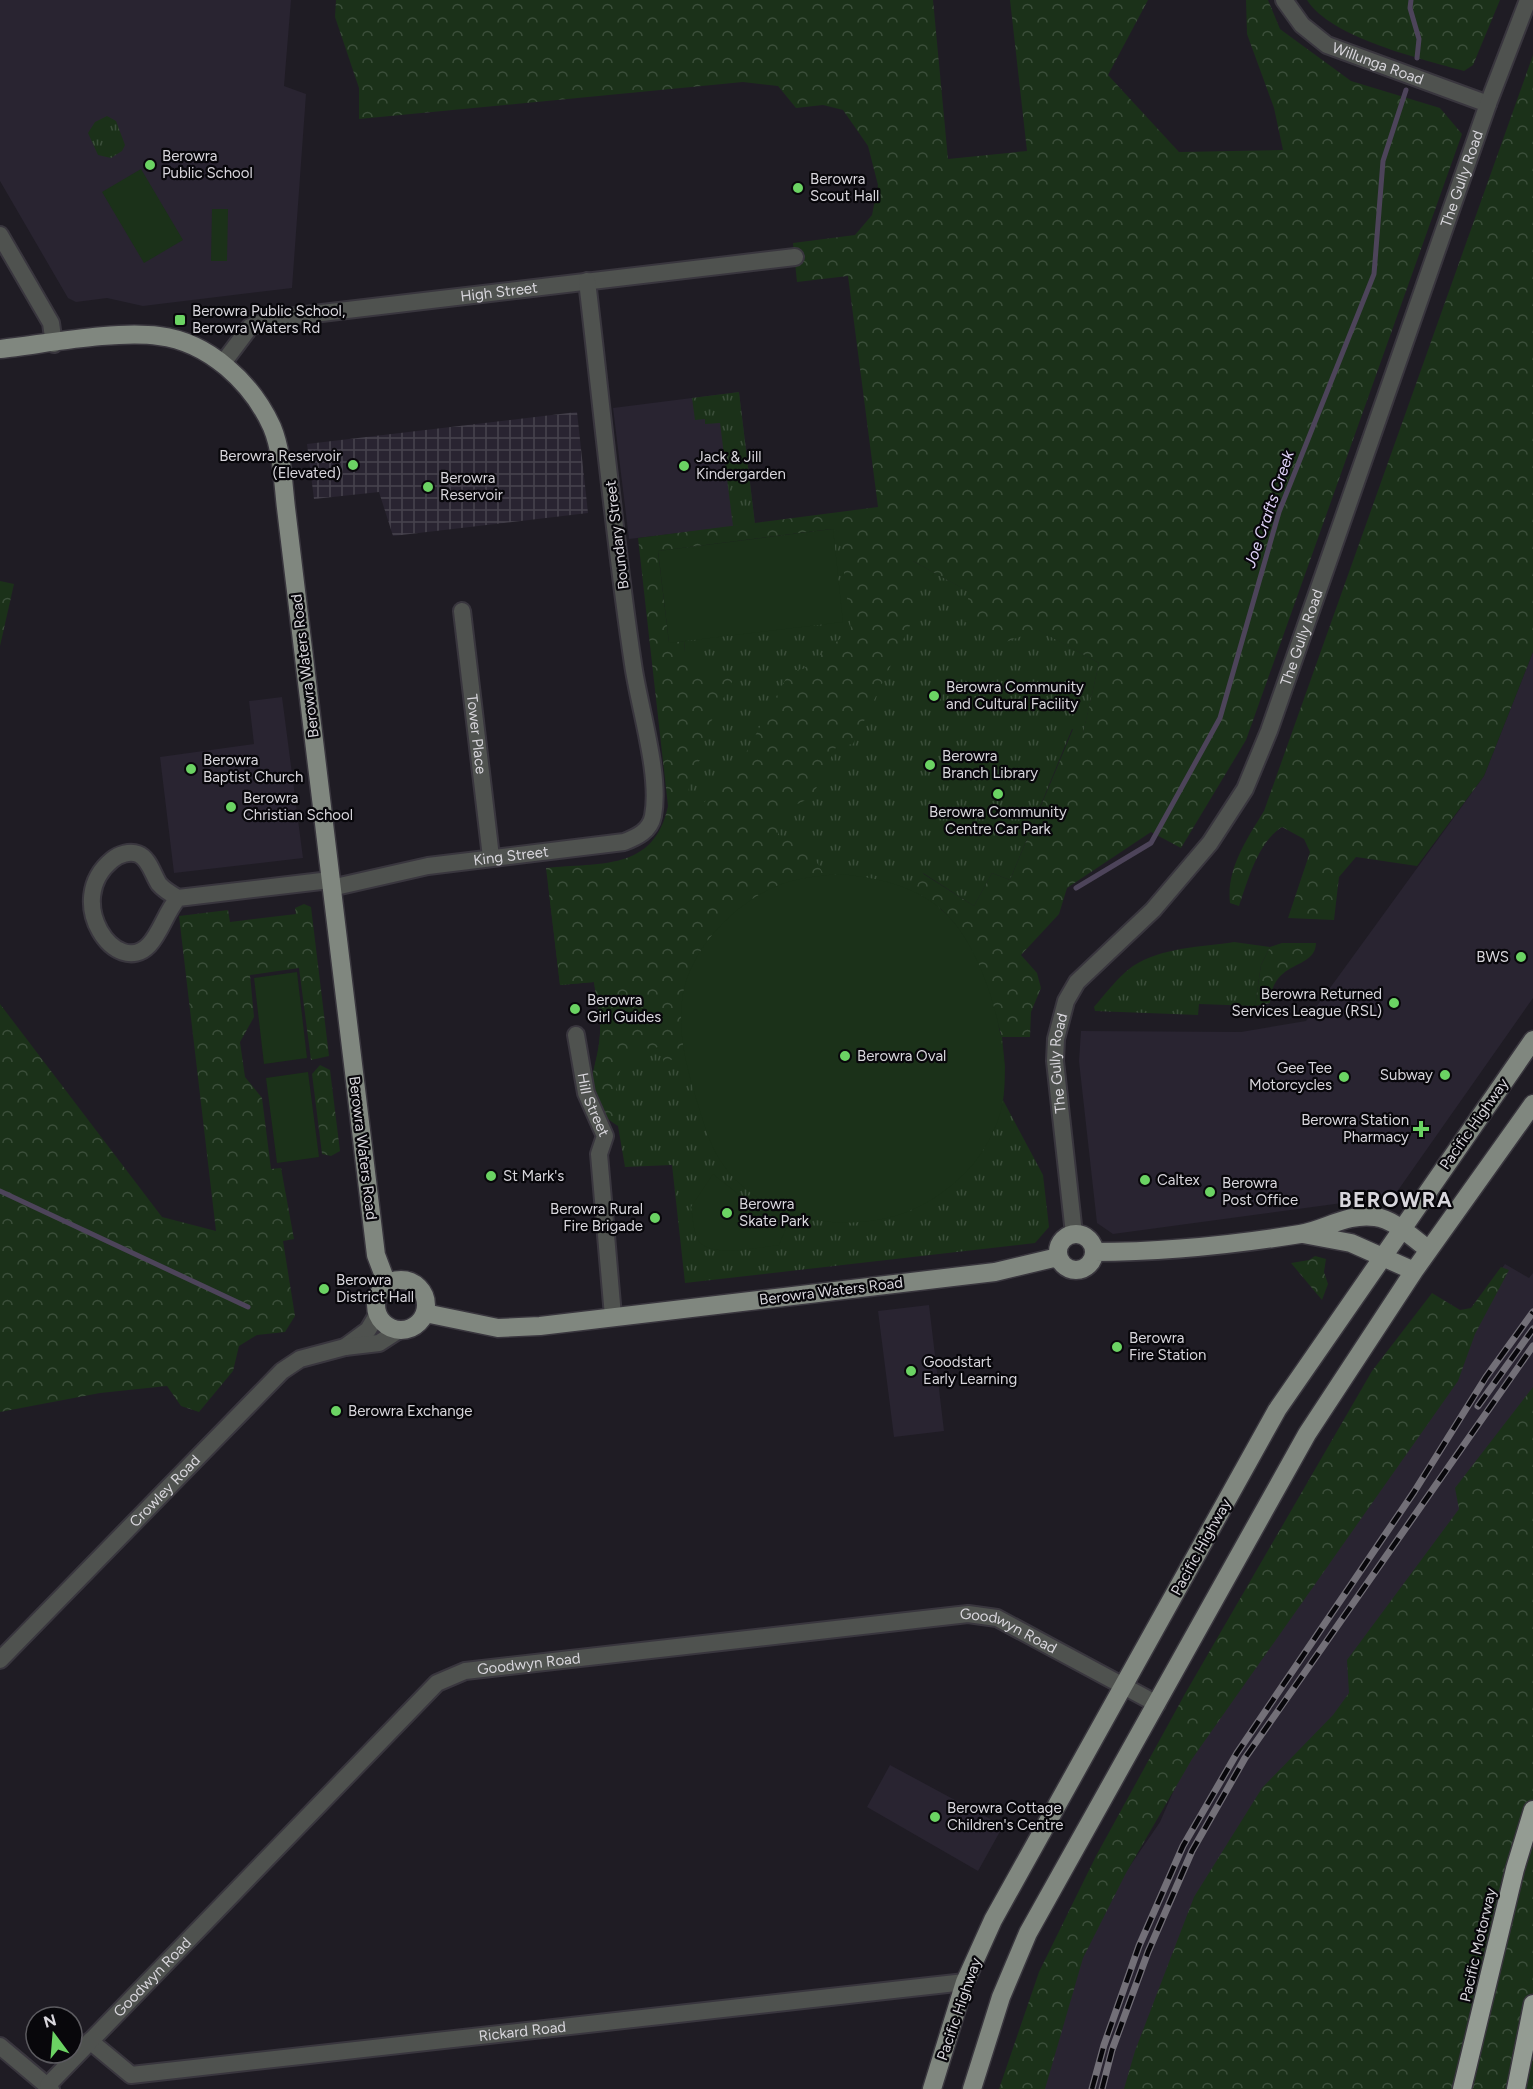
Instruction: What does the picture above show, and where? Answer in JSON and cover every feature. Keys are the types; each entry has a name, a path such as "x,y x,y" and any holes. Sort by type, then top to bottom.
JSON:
{"highway":[{"name":"Pacific Motorway","path":"1462,2089 1515,1869 1533,1810"},
{"path":"1516,2089 1533,2004"}],"main road":[{"name":"Berowra Waters Road","path":"0,350 119,336 160,336 188,344 233,371 256,399 272,428 280,462 376,1255 387,1284"},
{"name":"Pacific Highway","path":"932,2089 965,1982 993,1920 1277,1410 1400,1229 1533,1040"},
{"path":"972,2089 1000,1997 1028,1934 1308,1434 1414,1271 1533,1104"},
{"path":"1094,1252 1184,1248 1303,1234 1331,1223 1374,1216 1383,1218 1429,1250"},
{"path":"1074,1234 1090,1241 1094,1252 1090,1263 1081,1269 1065,1266 1058,1257 1061,1241 1074,1234"},
{"path":"1303,1234 1351,1243 1414,1271"},
{"name":"Berowra Waters Road","path":"425,1313 498,1328 540,1326 995,1272 1058,1257"},
{"path":"402,1280 416,1285 425,1298 425,1313 412,1328 399,1330 387,1326 377,1315 376,1298 387,1284 402,1280"}],"street":[{"name":"Willunga Road","path":"1284,0 1302,25 1327,45 1488,104"},
{"name":"The Gully Road","path":"1074,1234 1055,1061 1059,1020 1077,982 1170,892 1210,843 1245,789 1273,721 1488,104 1528,0"},
{"path":"0,235 51,323 54,344"},
{"name":"High Street","path":"223,363 250,327 271,319 795,257"},
{"name":"Boundary Street","path":"587,281 632,662 654,788"},
{"name":"Tower Place","path":"462,611 491,857"},
{"name":"King Street","path":"177,898 330,884 491,857 614,844 636,837 651,822 654,788"},
{"path":"130,852 140,854 146,860 159,884 177,898 167,911 148,946 134,952 119,951 106,940 97,927 92,911 92,892 97,878 117,856 130,852"},
{"name":"Hill Street","path":"576,1035 586,1094 604,1136 599,1154 613,1317"},
{"name":"Crowley Road","path":"345,1347 368,1330 377,1315"},
{"name":"Crowley Road","path":"0,1660 282,1371 300,1359 345,1347 379,1343 399,1330"},
{"name":"Goodwyn Road","path":"50,2087 90,2042 437,1683 465,1671 968,1614 997,1618 1157,1704"},
{"name":"Rickard Road","path":"90,2042 131,2075 965,1982"},
{"path":"0,2046 50,2087"}],"shaded area":[{"name":"Berowra Public School","path":"0,0 291,0 284,86 306,94 292,288 143,306 107,298 76,302 68,298 0,181"},
{"name":"Jack & Jill Kindergarden","path":"739,392 755,524 629,539 613,408"},
{"path":"577,412 588,513 393,536 379,492 314,499 307,444"},
{"path":"1533,652 1533,998 1394,1196 1113,1234 1097,1223 1079,1061 1081,1031 1241,1032 1306,1021 1484,776"},
{"name":"Berowra Christian School","path":"282,697 303,858 174,873 160,757 254,744 249,701"},
{"path":"1505,1264 1529,1278 1533,1273 1533,1443 1158,2089 1041,2089 1074,1966 1121,1879 1160,1822 1239,1641"},
{"name":"Goodstart Early Learning","path":"929,1305 944,1431 894,1437 878,1311"},
{"name":"Berowra Cottage Children's Centre","path":"890,1765 1003,1826 978,1871 867,1807"}],"green space":[{"path":"336,0 933,0 948,159 1027,151 1010,0 1148,0 1108,75 1179,152 1283,150 1274,108 1247,34 1246,0 1268,0 1280,29 1351,81 1440,108 1462,134 1246,740 1181,848 1151,832 1067,888 1059,914 1021,955 1037,973 1041,988 1031,1012 1030,1037 1002,1037 981,971 966,940 942,910 915,891 922,873 974,906 992,873 1010,880 1073,729 1083,733 1099,663 1038,630 1006,642 965,622 969,592 913,561 915,615 853,744 836,747 812,797 781,812 778,835 805,841 824,875 810,876 745,905 704,944 681,1031 684,1046 674,1059 664,1062 658,1047 634,1055 625,1063 620,1071 616,1089 618,1125 604,1115 596,1105 591,1084 600,1028 594,982 560,985 546,868 605,863 622,860 637,853 651,843 661,827 668,806 638,538 878,507 848,276 797,282 793,243 855,235 872,215 878,185 868,146 843,110 823,105 796,108 778,86 743,82 359,119 359,88 335,17","holes":["832,529 839,532 851,630 803,669 790,671 740,764 698,809 688,795 691,772 703,756 705,733 734,678 709,677 685,652 684,641 669,642 658,551"]},
{"path":"1307,0 1500,0 1473,65 1464,71 1402,53 1356,36 1319,13"},
{"path":"1533,55 1533,652 1484,776 1417,866 1356,857 1339,877 1334,920 1288,918 1310,852 1304,839 1282,827 1266,842 1260,852 1239,906 1230,903 1231,878 1235,866 1245,843 1264,811"},
{"path":"107,116 116,121 125,145 122,151 111,158 98,155 88,133 95,122"},
{"path":"141,169 183,240 144,263 102,192"},
{"path":"212,209 228,209 227,261 211,261"},
{"path":"739,392 755,524 733,526 720,423 705,424 705,419 695,420 692,398"},
{"path":"833,529 913,561 1099,663 1083,734 1072,729 1010,880 992,873 974,906 923,873 1002,1037 1005,1067 1003,1100 1043,1175 1049,1227 1035,1243 685,1283 672,1165 625,1167 618,1126 604,1115 592,1095 591,1084 600,1034 594,982 560,985 548,883 681,866 688,686 684,641 658,551"},
{"path":"833,529 843,622 669,643 658,551"},
{"path":"0,581 14,584 0,646"},
{"name":"Berowra Oval","path":"840,874 882,881 908,889 932,902 958,927 971,948 992,999 999,1026 1005,1078 1001,1110 989,1140 971,1167 953,1184 929,1201 903,1213 875,1220 840,1223 800,1217 781,1210 747,1190 732,1176 712,1145 695,1095 684,1048 681,1013 686,983 692,966 713,934 726,920 741,907 772,888 805,878"},
{"path":"304,904 311,907 329,1056 311,1060 299,968 250,975 254,1017 240,1042 245,1077 262,1098 271,1169 281,1168 294,1239 283,1241 295,1316 285,1332 257,1335 239,1346 233,1371 199,1412 181,1406 167,1386 100,1393 0,1412 0,1004 162,1217 216,1231 179,916 228,910 230,922 296,914 295,908"},
{"path":"1234,942 1270,947 1261,965 1255,1006 1199,1004 1198,1015 1095,1011 1094,1007 1117,980 1144,960 1169,951"},
{"path":"1282,943 1316,943 1314,952 1309,958 1278,979 1270,1003 1255,1006 1261,965 1270,947"},
{"path":"297,972 307,1058 264,1064 254,978"},
{"path":"320,1065 330,1070 340,1151 331,1156 322,1154 312,1074"},
{"path":"308,1072 319,1157 277,1163 266,1078"},
{"name":"Berowra Skate Park","path":"713,1174 769,1219 786,1228 779,1245 724,1250 704,1246 698,1240 691,1207"},
{"path":"1315,1256 1326,1259 1324,1272 1328,1284 1322,1300 1291,1263 1309,1260"},
{"path":"1501,1267 1509,1270 1475,1334 1458,1381 1192,1759 1126,1873 1083,1958 1045,2089 999,2089 1039,1972 1096,1856 1186,1692 1372,1371 1432,1293 1460,1310 1471,1308"},
{"path":"1533,1387 1533,2089 1124,2089 1135,2051 1194,1897 1262,1788 1333,1715 1349,1693 1347,1660 1459,1509 1455,1488"}],"waterway":[{"name":"Joe Crafts Creek","path":"1411,0 1410,8 1419,39 1417,58"},
{"name":"Joe Crafts Creek","path":"1076,888 1151,843 1220,718 1279,512 1374,274 1383,161 1406,90"},
{"path":"0,1191 248,1307"}],"railway":[{"path":"1092,2089 1104,2045 1139,1946 1183,1846 1237,1753 1414,1492 1486,1377 1533,1312"},
{"path":"1478,1406 1533,1329"},
{"path":"1102,2089 1112,2050 1148,1952 1192,1851 1245,1758 1533,1346"}],"place":[{"name":"Berowra Public School","path":"150,165"},
{"name":"Berowra Scout Hall","path":"798,188"},
{"name":"Berowra Public School, Berowra Waters Rd","path":"180,320"},
{"name":"Berowra Reservoir (Elevated)","path":"353,465"},
{"name":"Jack & Jill Kindergarden","path":"684,466"},
{"name":"Berowra Reservoir","path":"428,487"},
{"name":"Berowra Community and Cultural Facility","path":"934,696"},
{"name":"Berowra Branch Library","path":"930,765"},
{"name":"Berowra Baptist Church","path":"191,769"},
{"name":"Berowra Community Centre Car Park","path":"998,794"},
{"name":"Berowra Christian School","path":"231,807"},
{"name":"BWS","path":"1521,957"},
{"name":"Berowra Returned Services League (RSL)","path":"1394,1003"},
{"name":"Berowra Girl Guides","path":"575,1009"},
{"name":"Berowra Oval","path":"845,1056"},
{"name":"Subway","path":"1445,1075"},
{"name":"Gee Tee Motorcycles","path":"1344,1077"},
{"name":"Berowra Station Pharmacy","path":"1421,1129"},
{"name":"St Mark's","path":"491,1176"},
{"name":"Caltex","path":"1145,1180"},
{"name":"Berowra Post Office","path":"1210,1192"},
{"name":"Berowra Skate Park","path":"727,1213"},
{"name":"Berowra Rural Fire Brigade","path":"655,1218"},
{"name":"Berowra District Hall","path":"324,1289"},
{"name":"Berowra Fire Station","path":"1117,1347"},
{"name":"Goodstart Early Learning","path":"911,1371"},
{"name":"Berowra Exchange","path":"336,1411"},
{"name":"Berowra Cottage Children's Centre","path":"935,1817"}],"district":[{"name":"BEROWRA","path":"1396,1199"}]}
